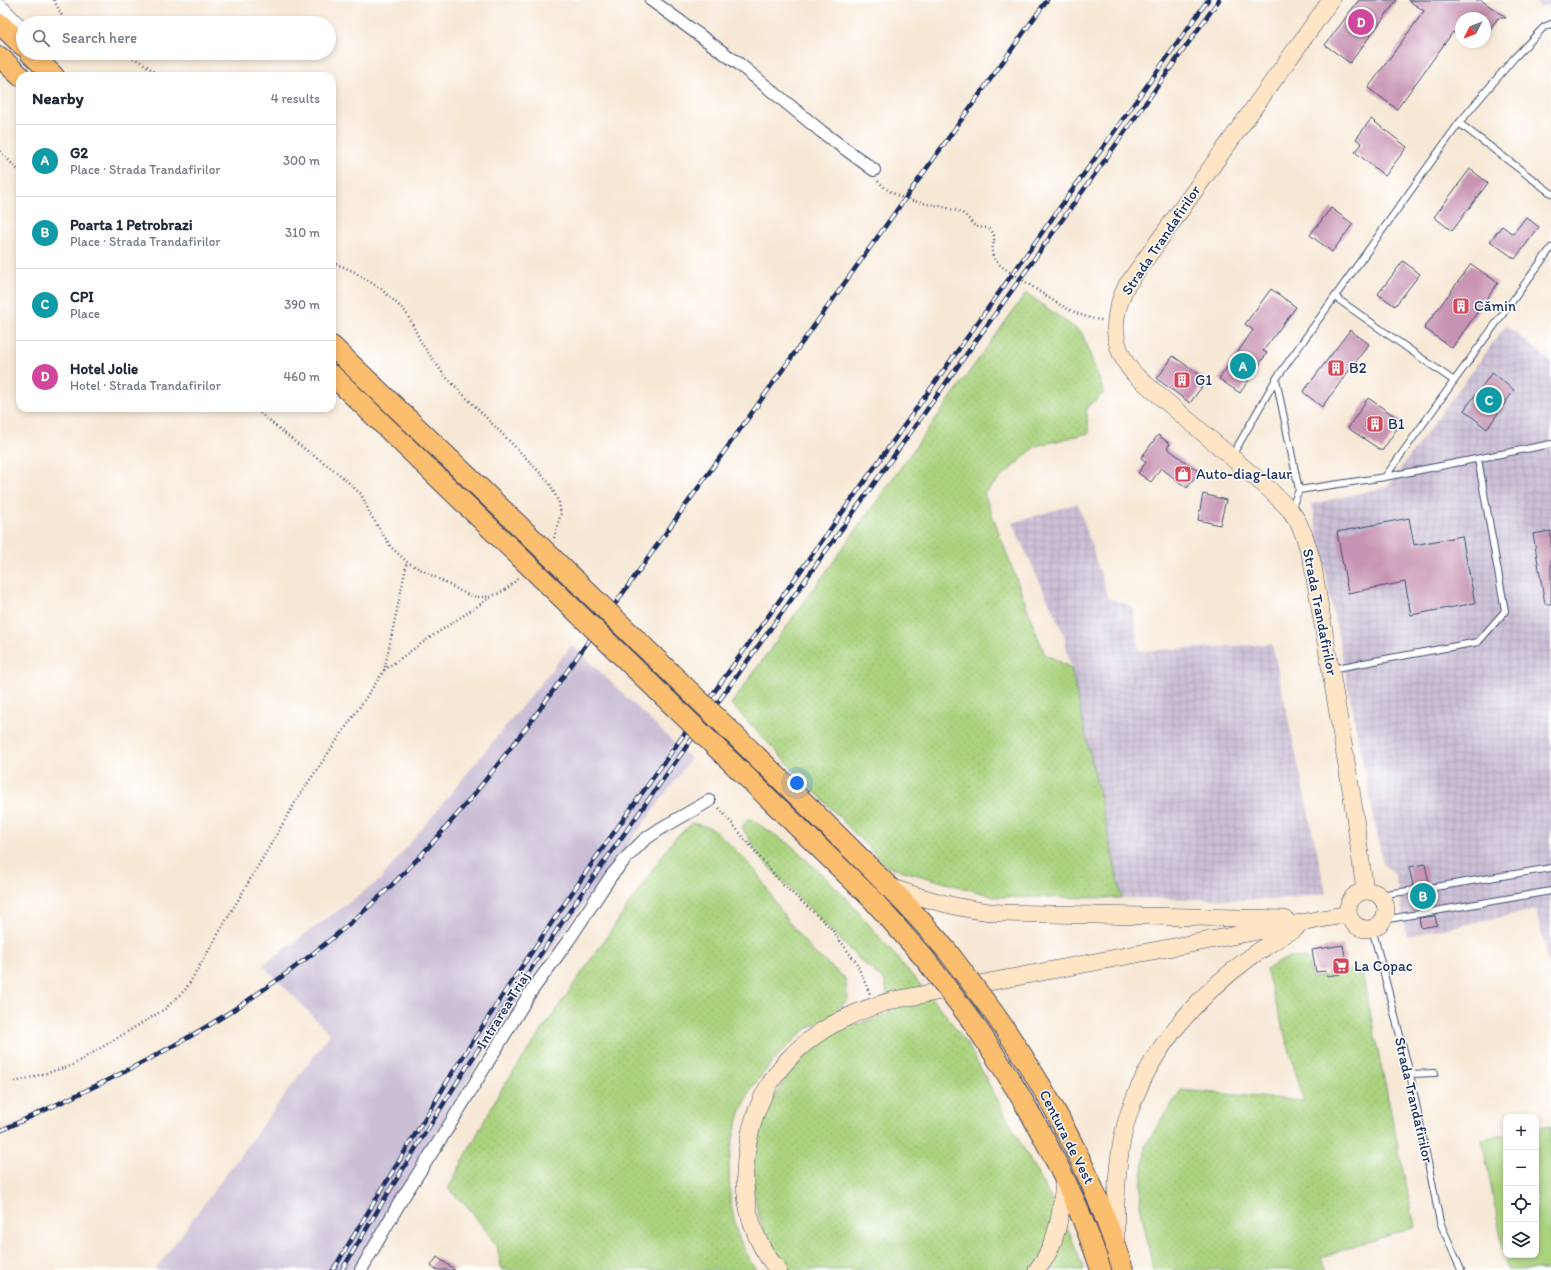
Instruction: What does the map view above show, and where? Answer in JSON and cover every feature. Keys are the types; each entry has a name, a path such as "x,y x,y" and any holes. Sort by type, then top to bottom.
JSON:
{"highway":[{"path":"0,24 16,39"},
{"path":"0,56 16,72"},
{"path":"37,60 50,72"},
{"name":"Centura de Vest","path":"336,350 811,809 890,887 931,931 994,1012 1034,1073 1054,1107 1105,1218 1123,1270"},
{"path":"336,380 490,527 872,899 925,959 993,1050 1028,1108 1045,1138 1081,1215 1099,1264"}],"main road":[{"name":"Strada Trandafirilor","path":"1330,0 1127,284 1118,305 1115,322 1116,340 1122,358 1134,374 1232,456 1270,490 1290,510 1309,546 1352,796 1372,893"},
{"path":"890,887 945,905 1001,913 1270,918 1307,921"},
{"path":"1359,892 1372,893 1385,904 1386,909 1377,924 1359,928 1354,924 1348,914 1350,901 1359,892"},
{"path":"778,1270 765,1253 750,1218 746,1199 745,1181 748,1142 758,1105 773,1077 799,1048 826,1028 842,1019 874,1005 932,992 1348,914"},
{"path":"1117,1250 1115,1212 1123,1135 1129,1114 1138,1092 1161,1048 1176,1027 1214,987 1266,947 1307,921"},
{"path":"1037,1270 1050,1250 1055,1236 1063,1202 1064,1178"}],"street":[{"path":"651,0 739,64 822,132 874,170"},
{"path":"0,7 16,23"},
{"path":"47,60 54,72"},
{"name":"Intrarea Triaj","path":"361,1270 400,1202 485,1069 530,993 611,876 644,840 660,829 709,801"}],"lane":[{"path":"1232,456 1276,379 1459,123 1515,57 1544,27 1551,24"},
{"path":"1459,123 1551,193"},
{"path":"1385,477 1551,248"},
{"path":"1335,297 1454,381"},
{"path":"1276,379 1299,490 1290,510"},
{"path":"1299,490 1385,477 1551,444"},
{"path":"1331,669 1478,642 1505,611 1478,459"},
{"path":"1372,893 1423,889 1551,868"},
{"path":"1377,924 1551,892"},
{"name":"Strada Trandafirilor","path":"1377,924 1410,1074 1440,1222 1461,1270"},
{"path":"1410,1074 1435,1074"}],"path":[{"path":"54,0 62,16"},
{"path":"137,60 155,72"},
{"path":"0,151 16,168"},
{"path":"874,170 878,181 889,192 911,201 954,209 963,213 974,225 987,227 992,232 994,237 992,247 994,259 1013,274 1066,308 1095,320 1115,322"},
{"path":"336,264 353,271 381,289 406,312 422,344 444,375 550,484 559,503 561,513 554,538 549,544"},
{"path":"259,412 295,442 338,473 361,494 370,514 391,546 407,562 468,595 478,598 492,597"},
{"path":"384,671 407,562"},
{"path":"15,1082 71,1066 165,1009 186,989 299,796 384,671 422,642 512,585 522,573"},
{"path":"709,801 719,808 783,886 829,926 856,962 874,1005"}],"shaded area":[{"path":"1536,0 1551,0 1551,12 1547,4 1540,8"},
{"path":"1506,325 1551,362 1551,976 1536,910 1407,936 1395,875 1383,864 1312,504 1387,487"},
{"path":"1078,503 1108,598 1132,606 1139,651 1272,644 1326,893 1273,900 1122,898 1063,632 1012,523"},
{"path":"572,645 691,759 561,935 500,1026 354,1270 155,1270 330,1034 263,965 380,880"}],"green space":[{"path":"1026,293 1082,333 1104,393 1086,408 1089,433 1036,446 984,493 1044,653 1071,668 1122,898 996,897 886,866 731,704"},
{"path":"749,818 791,845 842,893 946,1015 970,1049 1071,1236 1084,1270 789,1270 766,1234 760,1220 755,1197 754,1162 758,1138 766,1114 781,1086 801,1060 813,1049 837,1032 889,1013 885,981 861,961 762,860 742,827"},
{"path":"693,823 714,829 755,870 784,916 813,952 845,978 848,999 833,1015 805,1030 777,1056 751,1089 740,1113 733,1138 729,1165 730,1198 737,1233 749,1259 756,1270 502,1270 497,1246 469,1208 448,1189 499,1093 674,839"},
{"path":"1289,957 1307,958 1312,978 1361,969 1415,1227 1321,1257 1327,1270 1153,1270 1140,1204 1145,1146 1181,1090 1304,1101 1266,969"},
{"path":"1551,1126 1551,1270 1507,1270 1505,1258 1539,1258 1539,1128"},
{"path":"1503,1136 1503,1249 1482,1139"}],"building":[{"path":"1359,0 1397,0 1350,63 1325,45"},
{"path":"1408,0 1481,0 1506,18 1498,18 1491,28 1491,12 1455,12 1455,34 1453,32 1397,109 1368,88 1424,11"},
{"path":"1371,119 1407,147 1385,176 1355,152 1362,144 1356,139"},
{"path":"1470,169 1488,183 1452,231 1434,217"},
{"path":"1331,208 1353,224 1332,252 1310,235"},
{"path":"1526,217 1539,227 1515,259 1490,241 1502,226 1513,234"},
{"path":"1403,261 1420,274 1395,306 1378,294"},
{"name":"Cămin","path":"1471,264 1498,283 1452,348 1424,328"},
{"path":"1271,289 1296,307 1263,351 1267,353 1240,393 1219,379 1253,330 1245,324"},
{"name":"B2","path":"1350,330 1369,344 1322,407 1303,392"},
{"name":"G1","path":"1173,356 1207,380 1190,403 1157,379"},
{"path":"1492,373 1514,390 1487,429 1464,410"},
{"name":"B1","path":"1368,398 1402,421 1382,451 1348,428"},
{"path":"1158,435 1170,444 1167,448 1199,472 1187,488 1161,468 1151,482 1138,473 1146,462 1141,458"},
{"path":"1203,494 1226,500 1220,525 1198,520"},
{"path":"1409,518 1414,545 1462,536 1475,603 1411,615 1405,582 1348,593 1337,532"},
{"path":"1551,531 1551,604 1545,604 1533,534"},
{"path":"1425,864 1429,883 1413,886 1409,867"},
{"path":"1431,892 1434,907 1417,909 1415,895"},
{"path":"1435,916 1437,925 1421,928 1419,918"},
{"path":"1343,945 1347,967 1339,968 1340,974 1327,976 1326,971 1316,972 1312,950"},
{"path":"437,1257 455,1270 436,1270 431,1266"}],"railway":[{"path":"0,1131 144,1062 200,1031 251,998 320,948 342,930 385,892 440,835 473,796 535,716 1047,0"},
{"path":"333,1270 453,1072 510,984 595,859 1208,0"},
{"path":"342,1270 459,1079 582,893 1219,0"}],"place":[{"name":"Hotel Jolie","path":"1361,22"},
{"name":"Cămin","path":"1461,306"},
{"name":"G2","path":"1243,366"},
{"name":"B2","path":"1336,368"},
{"name":"G1","path":"1182,380"},
{"name":"CPI","path":"1489,400"},
{"name":"B1","path":"1375,424"},
{"name":"Auto-diag-laur","path":"1183,474"},
{"name":"Poarta 1 Petrobrazi","path":"1423,896"},
{"name":"La Copac","path":"1341,966"}]}
